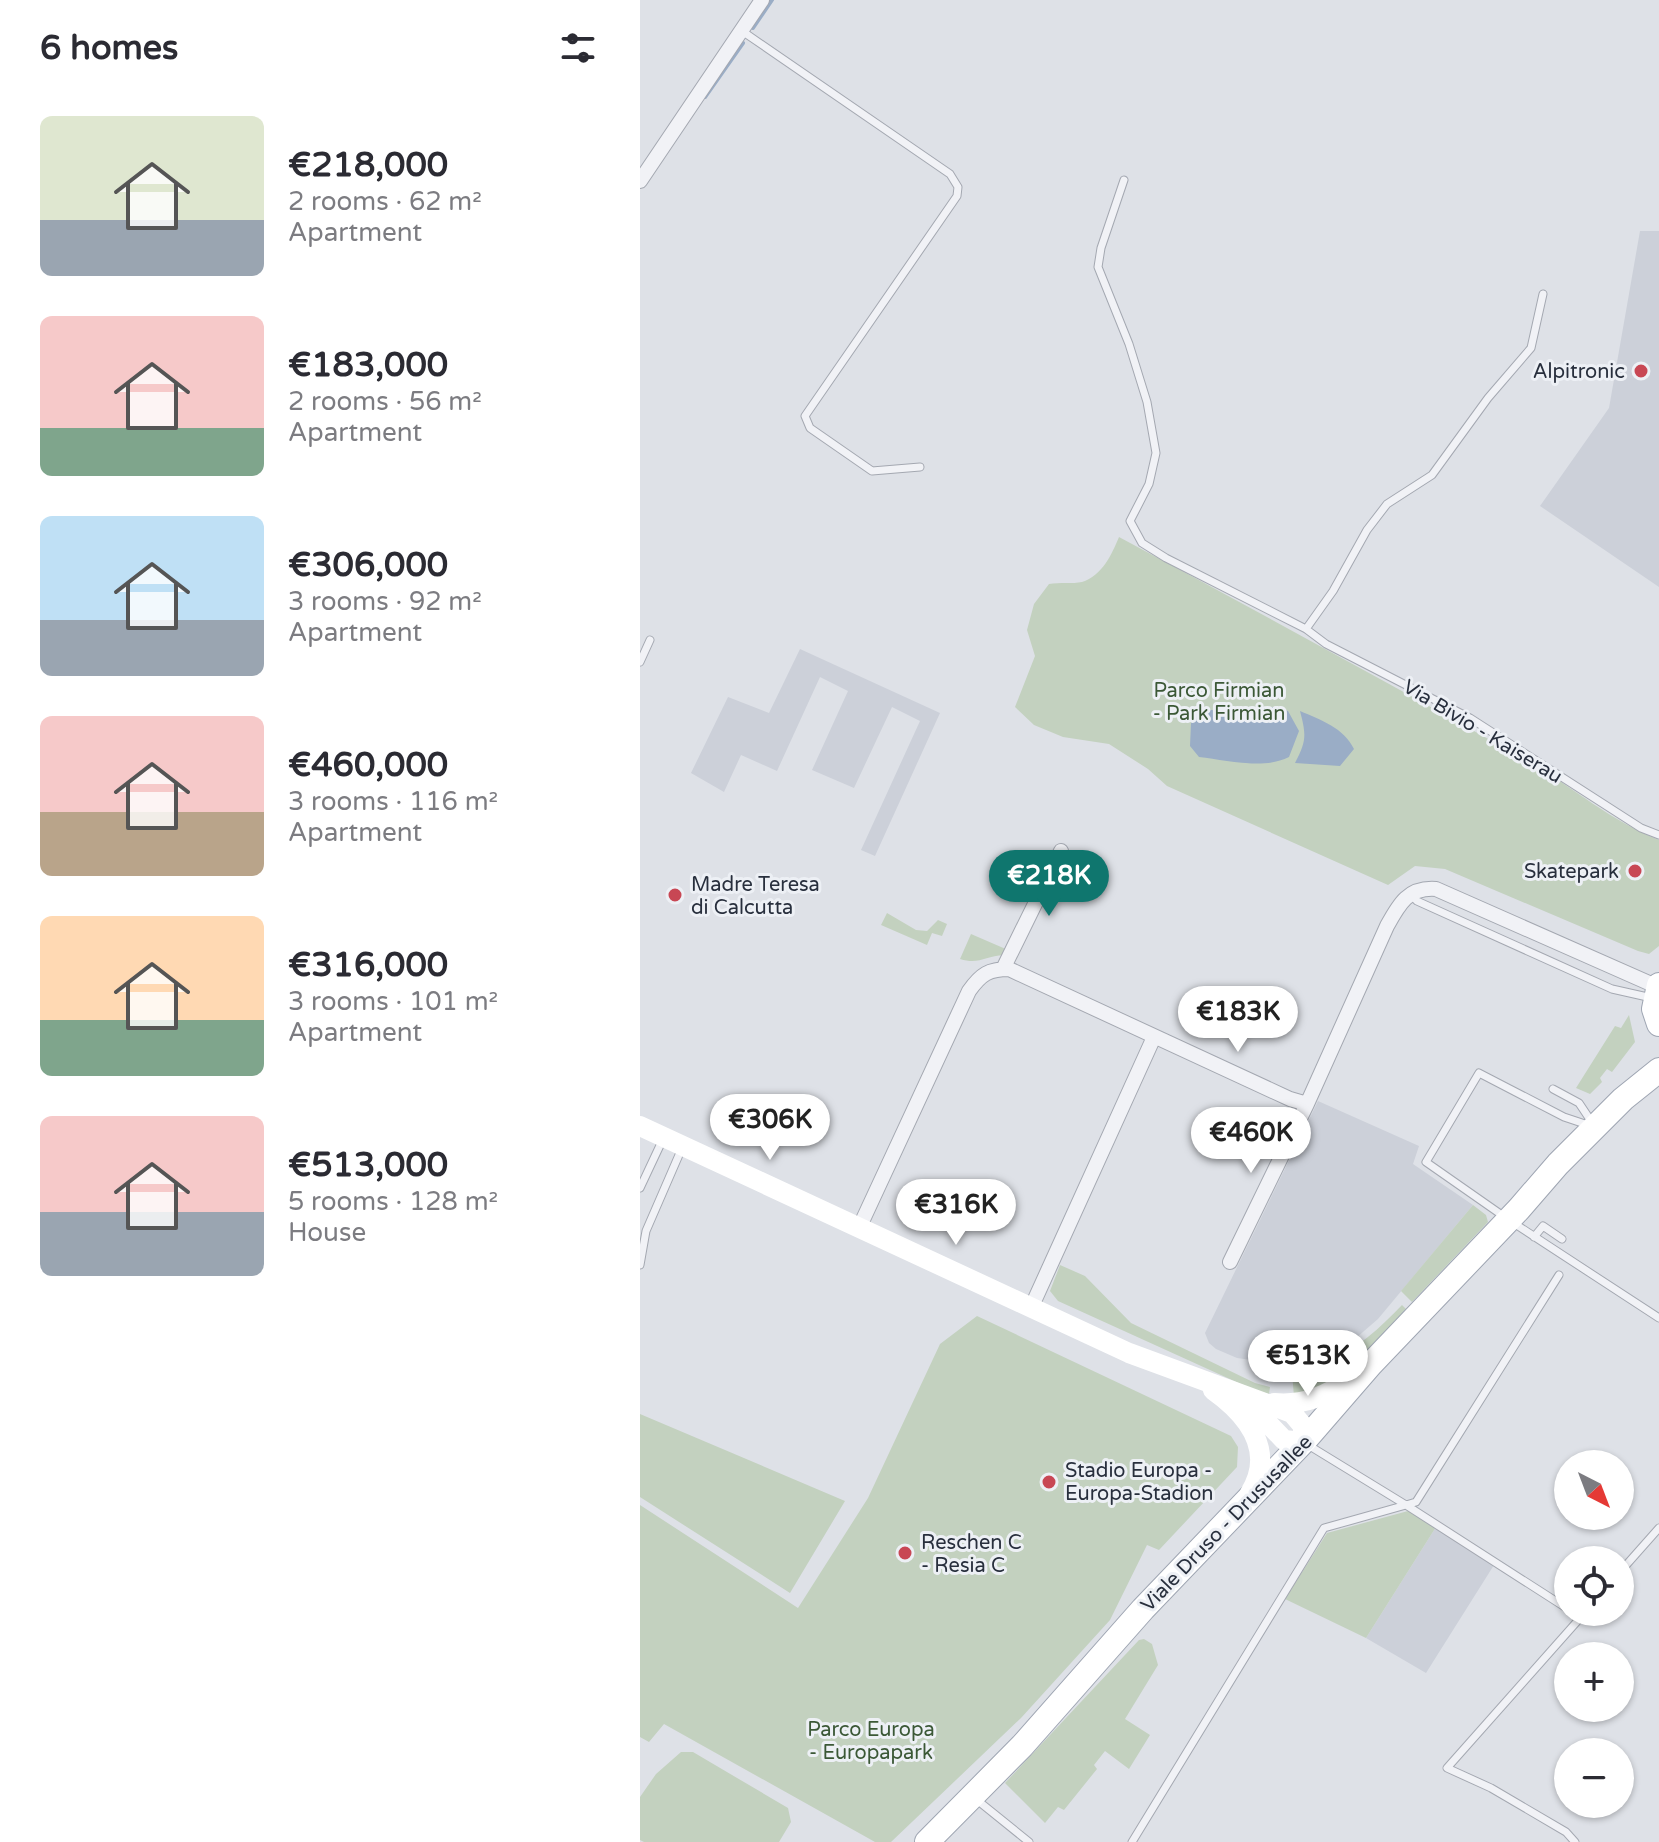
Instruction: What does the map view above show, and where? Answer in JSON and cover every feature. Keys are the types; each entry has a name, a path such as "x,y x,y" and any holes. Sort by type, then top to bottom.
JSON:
{"main road":[{"path":"1658,989 1654,1009 1659,1024"},
{"name":"Viale Druso - Drususallee","path":"1623,1099 1659,1052"},
{"name":"Viale Druso - Drususallee","path":"927,1842 1040,1726 1143,1609 1594,1126 1659,1070"},
{"path":"640,1126 1129,1353 1193,1377 1298,1418 1305,1434 1304,1440 1284,1440 1259,1414 1193,1377"},
{"path":"1249,1399 1286,1404 1327,1395 1371,1364"},
{"path":"1193,1377 1242,1416 1260,1446 1262,1462 1257,1481 1243,1505"}],"street":[{"path":"640,181 762,0"},
{"path":"1003,969 1061,851"},
{"path":"1230,1262 1307,1104 1387,926 1402,901 1411,894 1423,888 1436,889 1658,989"},
{"path":"860,1226 969,991 977,979 992,969 1009,969 1290,1099 1307,1104"},
{"path":"1031,1308 1154,1037"}],"lane":[{"path":"742,31 950,174 958,187 957,196 805,416 810,428 872,471 920,467"},
{"name":"Via Bivio - Kaiserau","path":"1124,180 1101,248 1098,267 1129,344 1147,402 1156,453 1149,484 1130,521 1142,543 1306,629 1326,644 1470,718 1641,828 1659,835"},
{"path":"1306,629 1333,591 1367,530 1387,504 1432,475 1488,398 1531,348 1543,294"},
{"path":"640,662 650,640"},
{"path":"1594,1126 1564,1117 1479,1073 1426,1162 1659,1318"},
{"path":"1553,1089 1579,1103 1594,1126"},
{"path":"640,1188 674,1142"},
{"path":"640,1265 646,1231 674,1142"},
{"path":"1534,1237 1543,1226 1562,1239"},
{"path":"1132,1842 1324,1528 1416,1502 1559,1275"},
{"path":"1304,1440 1554,1600"},
{"path":"1634,1556 1659,1528"},
{"path":"1570,1626 1447,1768 1491,1788 1566,1832 1575,1842"},
{"path":"972,1796 1029,1842"}],"shaded area":[{"name":"Alpitronic","path":"1640,231 1659,231 1659,587 1540,506 1609,408"},
{"path":"800,649 940,713 875,856 861,850 920,721 892,707 854,788 812,770 848,691 820,677 777,771 741,755 724,792 691,773 728,697 769,713"},
{"path":"1318,1101 1419,1146 1413,1164 1473,1205 1378,1319 1349,1344 1301,1362 1279,1364 1237,1358 1216,1349 1205,1333"},
{"path":"1436,1527 1494,1565 1426,1673 1366,1638"}],"green space":[{"name":"Parco Firmian - Park Firmian","path":"1119,537 1519,756 1622,822 1659,840 1659,946 1649,954 1638,951 1445,869 1415,866 1388,885 1167,786 1148,769 1109,744 1063,737 1034,725 1015,707 1035,656 1027,630 1034,604 1049,584 1082,582 1095,575 1101,570"},
{"path":"887,913 916,930 927,931 938,920 947,924 942,936 932,933 927,945 881,925"},
{"path":"971,934 1008,950 1004,955 977,961 960,959"},
{"path":"1629,1015 1635,1042 1612,1072 1607,1069 1600,1078 1602,1082 1590,1094 1576,1088 1615,1026 1621,1028"},
{"path":"1473,1205 1486,1215 1488,1222 1412,1302 1401,1291"},
{"path":"1060,1265 1085,1276 1131,1323 1255,1383 1270,1387 1269,1394 1058,1301 1050,1291"},
{"path":"1402,1305 1406,1309 1347,1372 1333,1383 1294,1397 1292,1372 1328,1362 1349,1351"},
{"name":"Parco Europa - Europapark","path":"977,1316 1231,1436 1238,1447 1237,1467 1159,1550 1147,1545 1110,1620 1021,1718 891,1842 875,1842 664,1724 649,1742 640,1737 640,1505 798,1608 868,1498 940,1344"},
{"path":"640,1414 845,1501 790,1593 640,1497"},
{"path":"1408,1511 1436,1527 1366,1638 1285,1599 1327,1533"},
{"path":"1144,1639 1152,1644 1158,1665 1125,1719 1150,1735 1129,1769 1105,1751 1094,1765 1097,1769 1064,1810 1058,1807 1045,1823 1005,1783 1139,1640"},
{"path":"681,1752 693,1752 788,1808 791,1822 779,1842 640,1840 640,1797 656,1774"}],"water":[{"path":"1262,707 1288,711 1299,731 1289,757 1257,764 1233,762 1199,757 1190,746 1191,723 1202,709 1242,713"},
{"path":"1300,711 1331,726 1350,742 1354,749 1340,766 1295,763 1304,737"}],"waterway":[{"path":"753,28 772,0"},
{"path":"705,97 743,43"}],"place":[{"name":"Alpitronic","path":"1641,371"},
{"name":"Skatepark","path":"1635,871"},
{"name":"Madre Teresa di Calcutta","path":"675,895"},
{"name":"Stadio Europa - Europa-Stadion","path":"1049,1482"},
{"name":"Reschen C - Resia C","path":"905,1553"}]}
